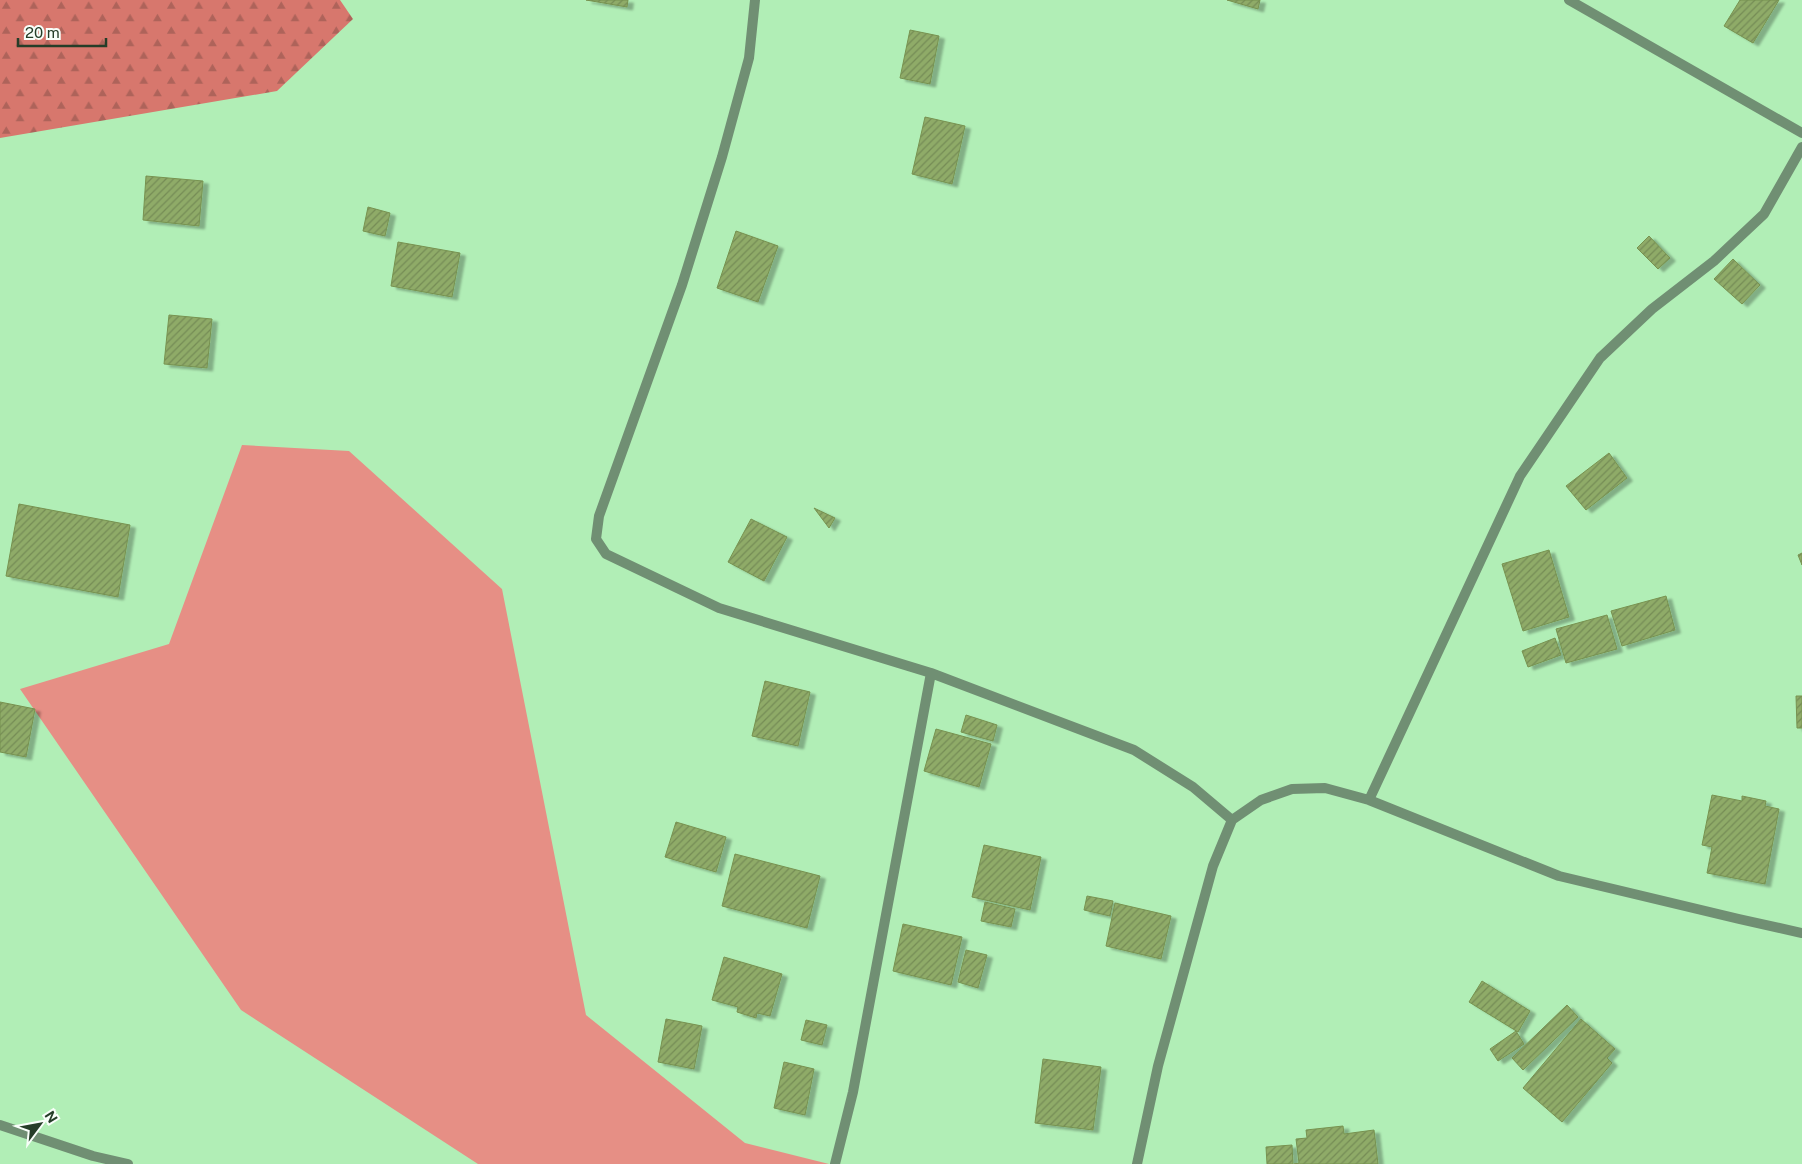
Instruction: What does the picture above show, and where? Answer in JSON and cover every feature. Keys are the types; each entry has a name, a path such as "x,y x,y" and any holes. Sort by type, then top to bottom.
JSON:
{"street":[{"path":"755,0 749,58 722,157 682,284 599,516 596,539 606,554 719,608 931,673 1134,750 1193,787 1232,820"},
{"path":"1570,0 1802,133"},
{"path":"1369,800 1520,476 1600,358 1652,309 1714,261 1764,214 1802,147"},
{"path":"835,1164 853,1092 931,673"},
{"path":"1137,1164 1158,1066 1213,866 1232,820 1261,800 1292,789 1324,788 1369,800 1560,876 1739,919 1802,932"},
{"path":"0,1125 93,1156 128,1164"}],"shaded area":[{"path":"242,445 349,451 502,589 586,1015 745,1143 829,1164 478,1164 241,1010 20,689 169,644"}],"green space":[{"path":"0,0 340,0 353,19 277,91 0,138"}],"building":[{"path":"586,0 628,0 627,7"},
{"path":"1227,0 1260,0 1258,9"},
{"path":"1740,0 1779,0 1753,43 1724,26"},
{"path":"910,30 939,36 930,84 900,78"},
{"path":"925,117 965,126 952,184 912,174"},
{"path":"146,176 203,181 199,226 143,220"},
{"path":"368,207 390,213 385,236 363,231"},
{"path":"736,231 778,246 758,302 717,288"},
{"path":"1649,236 1670,258 1658,269 1637,248"},
{"path":"398,242 460,253 452,297 391,286"},
{"path":"1733,259 1760,285 1742,304 1714,279"},
{"path":"169,315 212,319 207,368 164,364"},
{"path":"1609,453 1627,478 1586,510 1566,486"},
{"path":"19,504 130,525 118,597 6,576"},
{"path":"814,508 835,518 829,528"},
{"path":"751,519 787,537 764,581 728,562"},
{"path":"1549,550 1569,617 1523,631 1502,564"},
{"path":"1802,553 1802,565 1798,555"},
{"path":"1666,596 1675,630 1622,646 1611,611"},
{"path":"1607,615 1617,649 1566,663 1556,629"},
{"path":"1555,638 1561,655 1528,667 1522,651"},
{"path":"765,681 810,692 798,746 752,736"},
{"path":"1796,696 1802,696 1802,728 1797,728"},
{"path":"0,702 35,709 26,757 0,752"},
{"path":"966,715 997,725 993,741 961,732"},
{"path":"936,729 991,744 979,787 924,771"},
{"path":"1712,795 1742,801 1742,796 1766,801 1765,806 1779,809 1765,884 1707,873 1712,847 1702,845"},
{"path":"676,822 726,837 716,872 665,857"},
{"path":"984,845 1041,857 1030,910 972,897"},
{"path":"735,854 820,876 807,928 722,906"},
{"path":"1087,896 1113,901 1110,916 1084,910"},
{"path":"985,902 1015,909 1011,927 981,921"},
{"path":"1115,903 1171,916 1161,959 1106,946"},
{"path":"903,924 962,937 951,985 893,971"},
{"path":"966,950 987,955 978,988 958,982"},
{"path":"724,957 782,974 770,1016 757,1013 756,1018 737,1012 738,1007 712,1000"},
{"path":"1482,981 1530,1011 1518,1032 1469,1002"},
{"path":"1567,1005 1578,1017 1523,1070 1512,1058"},
{"path":"666,1019 702,1026 694,1069 658,1062"},
{"path":"1581,1019 1615,1049 1607,1058 1612,1063 1562,1122 1523,1088"},
{"path":"806,1020 827,1025 822,1045 801,1040"},
{"path":"1516,1031 1524,1044 1498,1061 1490,1049"},
{"path":"1043,1059 1101,1067 1093,1130 1035,1123"},
{"path":"784,1062 814,1069 805,1115 774,1108"},
{"path":"1343,1126 1344,1134 1374,1130 1378,1164 1294,1164 1299,1163 1296,1139 1307,1138 1306,1130"},
{"path":"1292,1145 1293,1164 1267,1164 1266,1147"}]}
